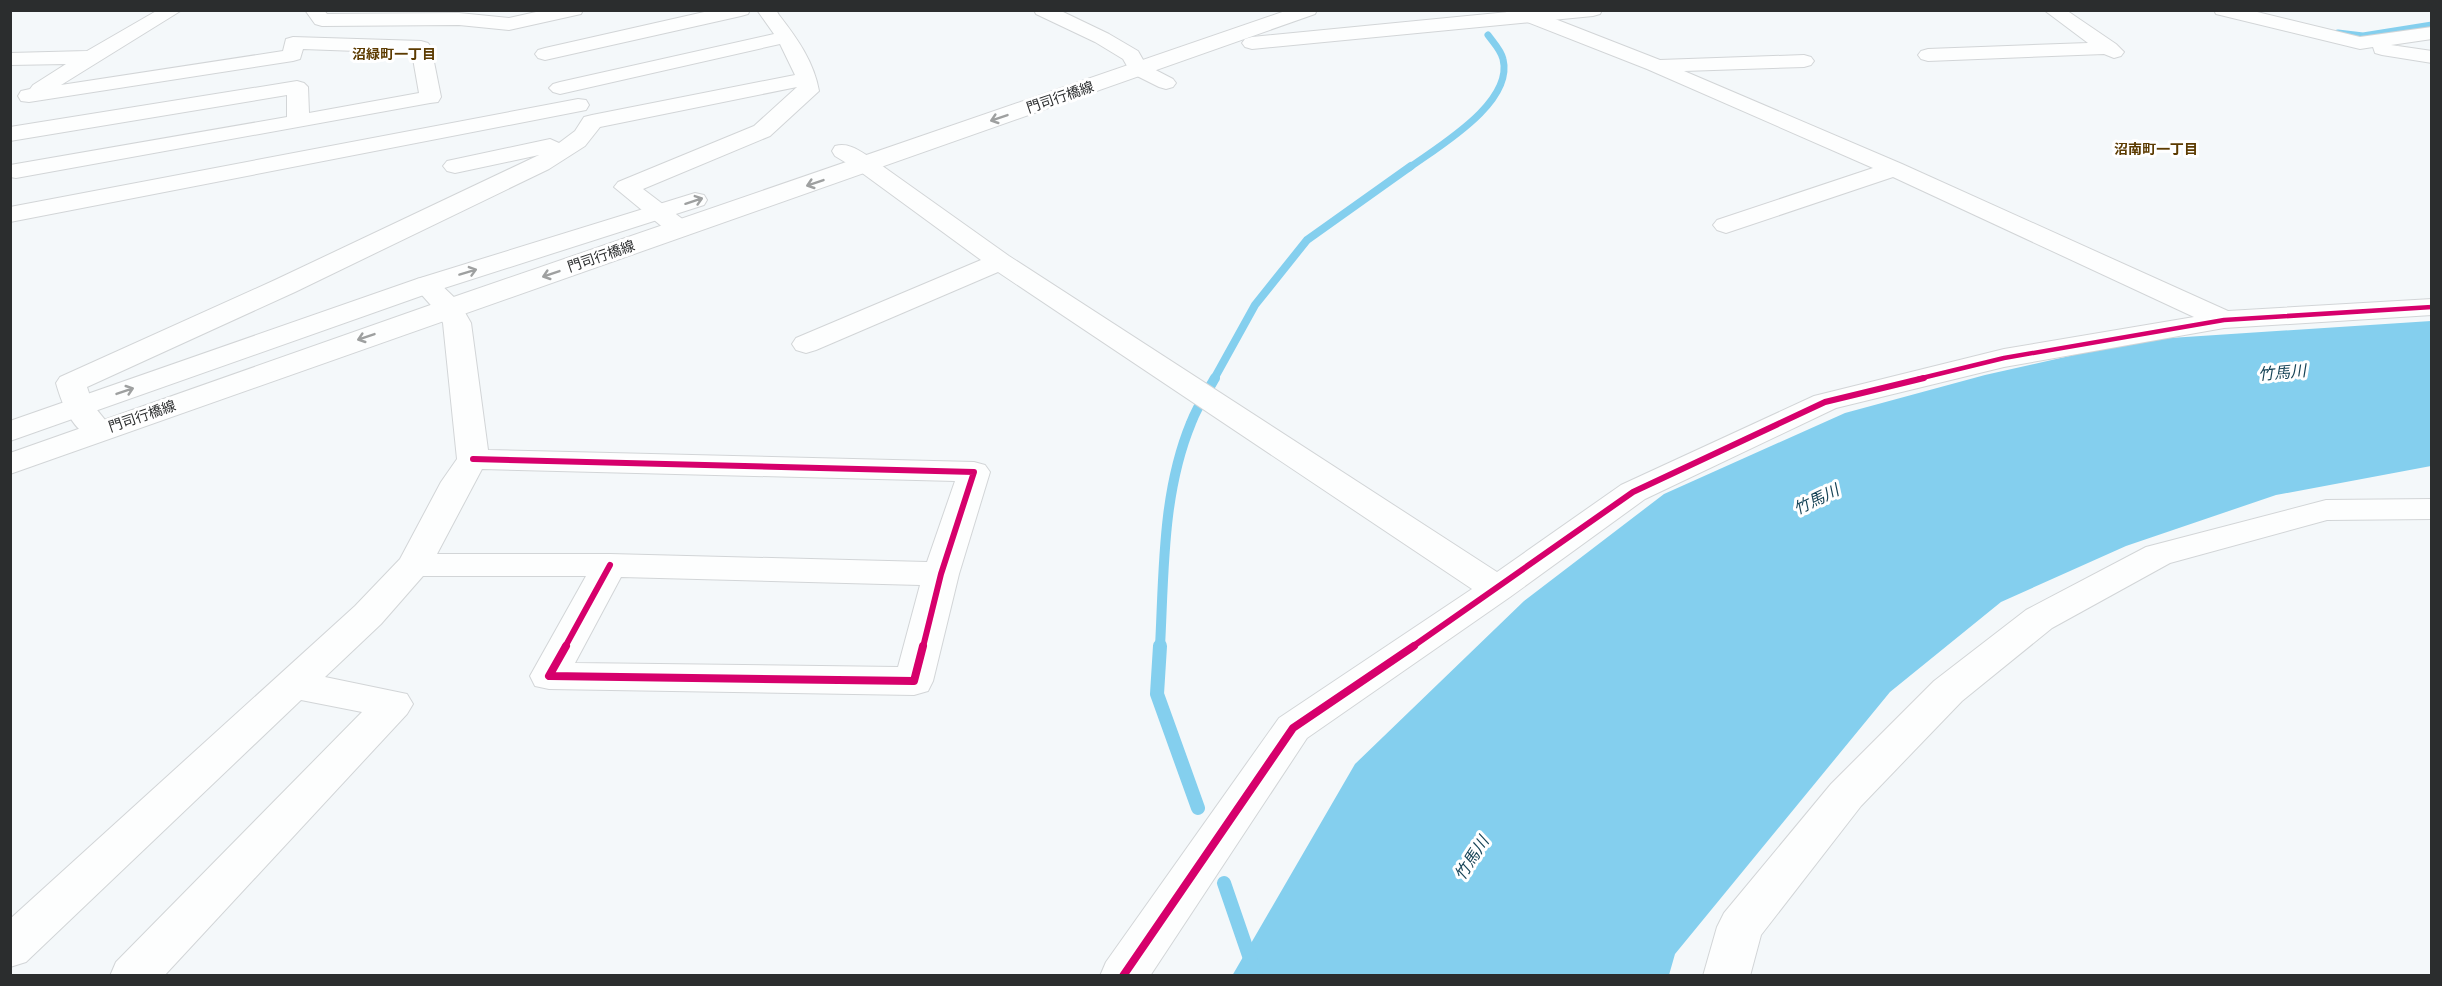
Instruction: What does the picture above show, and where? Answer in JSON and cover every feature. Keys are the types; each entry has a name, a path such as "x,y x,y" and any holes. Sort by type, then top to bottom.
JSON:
{"street":[{"path":"26,93 172,10"},
{"path":"298,122 293,49 298,34 318,15 459,19 509,24 574,10"},
{"path":"545,54 741,10"},
{"path":"680,229 626,187 762,131 808,92 807,79 785,37 765,10"},
{"path":"1042,10 1102,38 1166,82"},
{"name":"門司行橋線","path":"10,464 98,431 680,229 855,158 1135,62 1266,10"},
{"name":"門司行橋線","path":"1135,62 1192,49 1308,10"},
{"name":"門司行橋線","path":"1192,49 1521,13 1593,10"},
{"path":"1928,55 2116,53 2053,10"},
{"path":"2223,10 2394,52 2432,57"},
{"path":"1521,13 1654,65 1894,169 2224,320"},
{"path":"1286,18 1305,30 1324,36"},
{"path":"509,24 545,54 560,88 583,122"},
{"path":"2360,43 2432,33"},
{"path":"560,88 785,37"},
{"path":"16,171 430,97 421,47 293,49 26,93"},
{"path":"10,59 91,57"},
{"path":"1654,65 1804,62"},
{"path":"10,215 583,122 807,79"},
{"path":"11,126 131,116 297,87"},
{"path":"11,126 35,102 26,93"},
{"path":"124,152 131,116"},
{"path":"455,166 583,122"},
{"path":"98,431 78,407 71,383 285,286 541,164 583,122"},
{"path":"855,158 1000,262 1497,589"},
{"name":"門司行橋線","path":"10,432 426,285 659,212 855,158"},
{"path":"1726,225 1894,169"},
{"path":"806,344 1000,262"},
{"path":"10,948 368,615 414,565 457,482 473,459 458,323 449,308 426,285"},
{"path":"1123,975 1293,728 1497,589 1633,492 1825,402 2004,358 2224,320 2432,307"},
{"path":"473,459 974,472 940,574 915,681 549,676 610,565"},
{"path":"1726,975 1740,927 1846,795 1948,691 2039,619 2158,555 2326,510 2432,509"},
{"path":"414,565 610,565 940,574"},
{"path":"133,975 393,704 294,685"}],"water":[{"name":"竹馬川","path":"2431,321 2431,466 2276,495 2126,546 2001,602 1890,692 1675,954 1669,975 1232,976 1355,764 1524,601 1664,494 1845,413 1985,375 2140,340"}],"waterway":[{"path":"2338,33 2363,36 2432,25"},
{"path":"1409,168 1471,122 1497,92 1503,75 1503,59 1499,49 1488,35"},
{"path":"1214,379 1255,305 1307,240 1411,166"},
{"path":"1160,647 1166,533 1174,477 1193,417 1215,378"},
{"path":"1160,646 1157,694 1198,808"},
{"path":"1224,883 1256,976"}],"cycle path":[{"path":"1123,976 1293,728 1497,589 1633,492 1825,402 2004,358 2224,320 2432,307"},
{"path":"473,459 974,472 941,574 914,681 549,676 610,565"}],"district":[{"name":"沼緑町一丁目","path":"394,54"},
{"name":"沼南町一丁目","path":"2156,149"}]}
